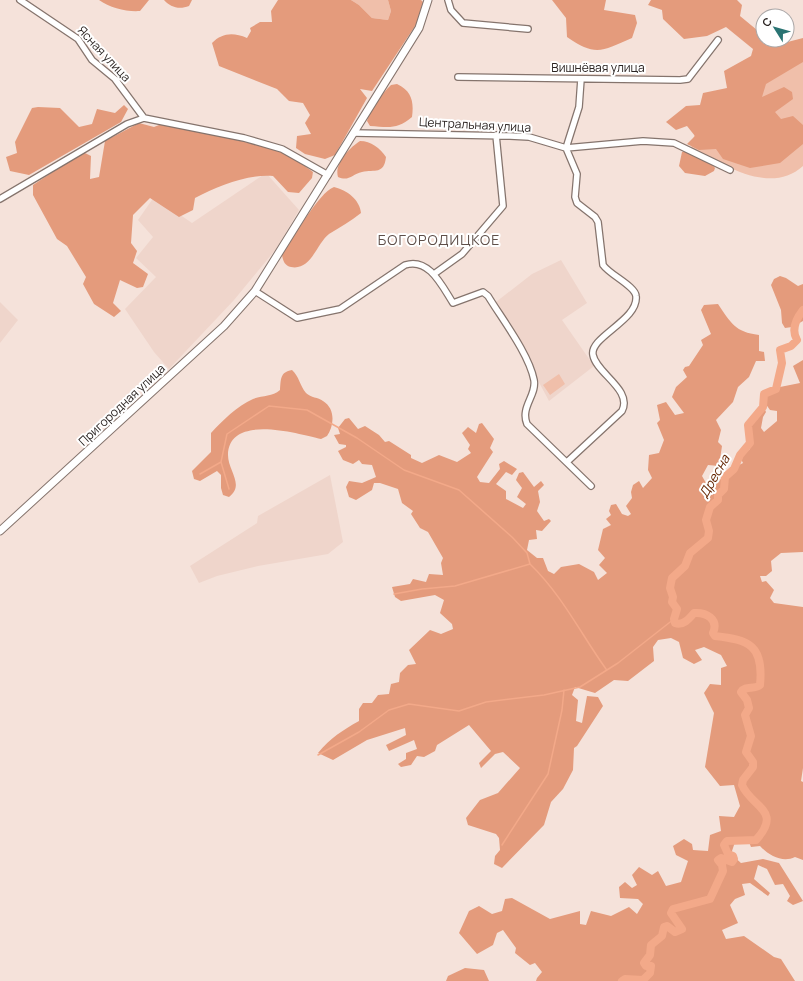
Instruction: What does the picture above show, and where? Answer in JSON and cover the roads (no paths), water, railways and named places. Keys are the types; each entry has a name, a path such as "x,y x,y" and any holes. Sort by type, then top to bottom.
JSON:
{"street":[{"name":"Ясная улица","path":"20,0 78,39 92,60 115,79 144,118"},
{"name":"Пригородная улица","path":"0,531 224,326 255,291 419,28 428,0"},
{"path":"448,0 451,10 464,23 528,30"},
{"name":"Вишнёвая улица","path":"458,76 581,79 688,79 718,40"},
{"path":"568,461 622,411 625,406 625,401 621,393 594,358 592,350 596,343 616,328 635,303 636,297 632,288 612,275 603,265 598,222 595,217 577,204 575,197 577,174 566,148 579,107 581,79"},
{"path":"0,199 127,124 144,118 244,138 282,149 328,175"},
{"name":"Центральная улица","path":"354,133 496,135 529,137 566,148 644,141 674,143 730,170"},
{"path":"434,274 462,254 503,206 496,135"},
{"path":"255,291 297,318 340,309 409,264 420,264 434,274 452,302 483,292 488,296 528,362 534,381 524,416 527,424 568,461 591,486"}],"waterway":[{"name":"Дресна","path":"622,981 625,979 643,980 650,973 651,966 646,966 644,963 650,955 651,945 662,936 664,927 667,926 675,932 682,929 671,913 673,909 710,899 723,871 722,865 718,860 721,858 732,862 734,859 733,856 728,854 724,845 727,841 756,840 764,830 767,822 766,815 763,810 747,793 742,785 743,780 753,767 753,762 746,752 751,736 745,715 749,708 747,700 741,692 745,689 760,685 761,672 756,653 752,647 745,643 715,636 713,633 713,620 707,615 694,613 683,623 675,623 674,619 677,609 672,602 673,597 670,588 672,578 685,566 690,553 708,538 709,531 706,520 710,507 718,500 718,495 724,489 725,477 734,469 740,455 750,443 748,425 763,407 764,394 776,389 782,363 780,350 791,346 797,340 794,328 798,317 803,310"},
{"path":"229,489 221,462 227,434 269,406 307,410 357,438 404,470 459,490 512,537 527,553 530,564"},
{"path":"200,474 221,462"},
{"path":"394,594 422,589 455,586 530,564 562,602 606,669"},
{"path":"318,755 359,732 389,710 409,704 459,711 486,702 544,695 580,687 618,663 674,619"},
{"path":"502,845 548,774 562,710 564,690"}],"district":[{"name":"БОГОРОДИЦКОЕ","path":"439,240"}]}
